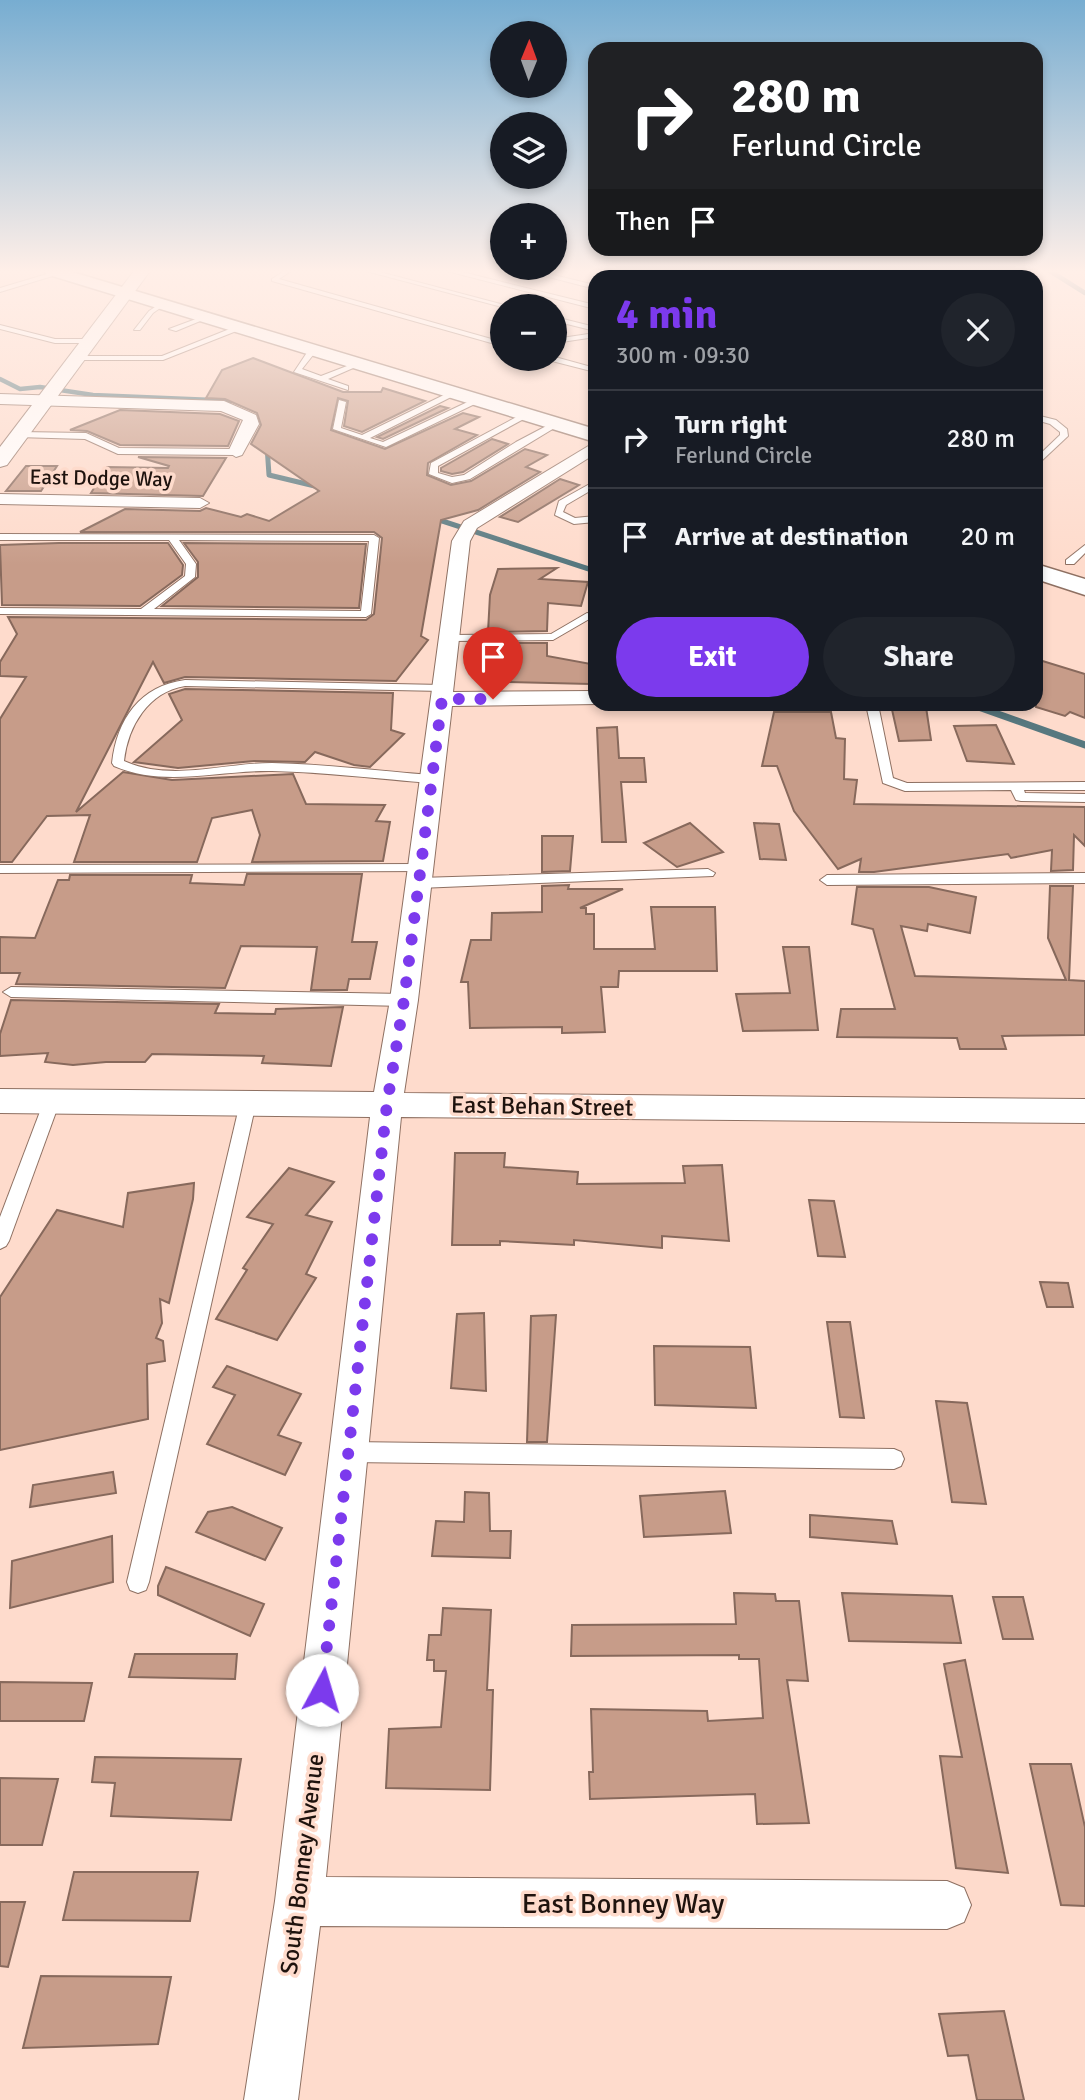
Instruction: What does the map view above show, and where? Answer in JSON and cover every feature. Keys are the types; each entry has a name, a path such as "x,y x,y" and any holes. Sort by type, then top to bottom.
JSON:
{"main road":[{"path":"377,369 588,434"},
{"path":"424,369 588,418"},
{"path":"1043,553 1080,559"},
{"path":"1043,574 1085,587"}],"street":[{"path":"0,460 67,369"},
{"path":"0,399 204,404 235,409 250,418 251,424 236,452"},
{"name":"South Bonney Avenue","path":"271,2100 299,1901 387,1104 404,1000 461,541 470,525 588,451"},
{"name":"East Dodge Way","path":"0,499 200,503"},
{"path":"442,693 588,698"},
{"name":"East Behan Street","path":"0,1101 1085,1111"},
{"name":"East Bonney Way","path":"299,1901 947,1905"}],"lane":[{"path":"298,369 345,388"},
{"path":"321,379 344,369"},
{"path":"363,438 455,393"},
{"path":"342,402 337,429 383,445 479,400"},
{"path":"527,415 434,465 433,474 452,480 467,477 557,424"},
{"path":"1043,419 1053,422 1064,431 1064,436 1043,456"},
{"path":"20,435 86,436 118,451 236,452"},
{"path":"1043,445 1052,447"},
{"path":"588,488 562,503 558,513 574,521 588,520"},
{"path":"0,537 374,538 366,614 0,611"},
{"path":"144,612 190,577 191,564 172,538"},
{"path":"449,638 553,637 587,616"},
{"path":"432,779 251,767 153,773 131,770 118,763 119,749 146,701 162,688 185,683 442,693"},
{"path":"873,711 887,780 892,784 1085,786"},
{"path":"1014,786 1021,797 1085,798"},
{"path":"0,869 420,875 708,873"},
{"path":"827,880 1085,878"},
{"path":"11,992 404,1000"},
{"path":"0,1241 52,1101"},
{"path":"138,1582 248,1102"},
{"path":"349,1452 894,1459"}],"building":[{"path":"282,369 343,392 381,392 383,388 425,401 362,432 344,426 348,401 338,398 331,430 385,449 463,413 479,417 455,429 477,435 428,463 427,475 451,485 471,481 525,449 547,455 526,467 540,472 478,510 441,520 421,636 428,640 396,681 185,677 164,683 153,662 76,812 123,772 172,780 293,774 306,804 385,805 376,821 390,822 383,861 252,862 260,835 252,810 212,818 197,862 74,862 90,815 47,816 12,862 0,862 0,719 26,677 0,676 0,662 17,634 8,617 366,620 374,614 382,538 374,532 80,532 125,509 200,511 206,508 241,517 247,514 269,521 319,491 251,444 261,425 257,413 225,399 206,398 222,370"},
{"path":"440,406 448,408 383,439 377,437"},
{"path":"120,410 220,414 239,421 228,446 120,445 87,431 70,430"},
{"path":"492,439 508,444 463,472 452,474 441,471 441,468"},
{"path":"138,457 226,458 203,496 91,493 107,467 169,466"},
{"path":"26,466 57,466 41,491 6,491"},
{"path":"560,479 579,485 518,522 500,517"},
{"path":"168,543 183,565 182,575 140,606 2,605 0,545"},
{"path":"184,543 366,544 359,608 162,606 198,577 198,562"},
{"path":"557,568 540,579 588,582 581,606 548,603 547,631 488,632 490,595 498,569"},
{"path":"506,643 547,643 547,656 588,663 588,684 503,682"},
{"path":"1043,661 1085,674 1085,718 1070,712 1065,716 1043,709"},
{"path":"185,689 393,693 391,730 404,734 370,767 354,765 315,752 305,762 254,761 178,768 134,762 182,720 169,694"},
{"path":"892,711 927,711 931,740 899,741"},
{"path":"774,712 831,712 836,738 845,739 844,779 857,780 854,804 1085,807 1085,846 1074,835 1073,870 1051,871 1052,850 1011,858 1008,854 874,872 859,872 861,859 838,869 794,811 777,766 762,766"},
{"path":"996,725 1014,764 967,761 954,726"},
{"path":"617,727 619,758 644,758 646,782 621,782 626,842 602,842 597,728"},
{"path":"690,823 723,852 677,867 644,843"},
{"path":"754,823 779,824 786,860 760,859"},
{"path":"542,836 573,836 570,871 542,872"},
{"path":"247,874 362,874 352,942 377,942 370,979 349,979 347,990 311,990 317,947 241,946 225,988 16,984 20,973 0,973 0,937 35,938 58,880 69,880 70,875 192,875 190,883 244,885"},
{"path":"569,885 568,889 623,889 580,908 586,908 586,914 594,914 594,949 655,949 651,907 715,907 717,971 619,971 618,987 601,987 605,1032 562,1033 562,1027 470,1028 468,982 461,982 471,940 491,940 492,913 542,912 542,886"},
{"path":"1050,886 1073,886 1069,980 1085,981 1085,1035 1002,1036 1006,1049 960,1049 957,1038 837,1037 841,1009 895,1009 873,929 852,924 857,887 929,887 976,897 970,933 928,924 927,931 901,926 915,976 1066,980 1048,938"},
{"path":"783,947 809,947 818,1030 743,1031 736,994 790,993"},
{"path":"11,1000 219,1004 215,1013 275,1014 276,1009 343,1007 331,1066 262,1063 264,1056 152,1054 145,1062 73,1065 45,1062 48,1053 0,1056 0,1034"},
{"path":"455,1153 505,1153 504,1167 578,1172 577,1184 685,1183 683,1166 722,1165 729,1241 662,1236 662,1248 574,1240 574,1245 500,1241 500,1245 452,1245"},
{"path":"289,1168 334,1182 306,1215 332,1222 306,1274 316,1278 277,1340 216,1319 247,1270 243,1268 273,1224 247,1217"},
{"path":"194,1183 193,1199 169,1303 160,1299 162,1323 156,1338 163,1341 165,1361 147,1364 148,1419 0,1450 0,1297 57,1210 123,1227 128,1193"},
{"path":"809,1200 834,1201 845,1257 818,1256"},
{"path":"1040,1282 1068,1283 1073,1307 1047,1307"},
{"path":"484,1313 486,1391 451,1388 457,1314"},
{"path":"556,1315 547,1442 527,1442 531,1316"},
{"path":"827,1322 850,1322 864,1418 840,1417"},
{"path":"654,1346 750,1347 756,1408 655,1405"},
{"path":"227,1366 301,1394 278,1435 301,1443 285,1475 207,1444 235,1395 213,1387"},
{"path":"936,1401 967,1403 986,1504 952,1502"},
{"path":"113,1472 116,1493 30,1507 33,1485"},
{"path":"725,1491 731,1533 644,1537 640,1496"},
{"path":"465,1492 489,1493 490,1531 511,1531 510,1558 432,1556 436,1521 464,1522"},
{"path":"232,1507 282,1528 265,1560 196,1532 208,1512"},
{"path":"810,1515 892,1521 897,1544 810,1537"},
{"path":"112,1536 113,1582 10,1608 12,1561"},
{"path":"166,1567 264,1604 250,1636 158,1595 158,1586"},
{"path":"734,1593 775,1594 776,1601 799,1601 808,1681 787,1680 809,1823 757,1824 755,1794 590,1799 589,1772 593,1772 591,1709 707,1711 708,1721 763,1718 759,1659 739,1659 739,1655 571,1656 572,1625 736,1624"},
{"path":"842,1593 952,1596 961,1643 849,1641"},
{"path":"993,1597 1023,1597 1033,1639 1003,1639"},
{"path":"443,1608 491,1610 487,1690 493,1690 490,1790 386,1788 389,1729 441,1727 446,1671 434,1671 434,1660 427,1660 429,1635 441,1635"},
{"path":"135,1654 237,1654 235,1679 129,1677"},
{"path":"965,1660 1008,1873 956,1868 940,1756 962,1757 944,1664"},
{"path":"0,1682 92,1683 84,1721 0,1721"},
{"path":"95,1757 241,1759 231,1820 111,1816 115,1783 92,1782"},
{"path":"1030,1764 1071,1764 1085,1827 1085,1906 1061,1905"},
{"path":"0,1778 58,1779 42,1845 0,1845"},
{"path":"74,1872 198,1872 190,1921 63,1920"},
{"path":"0,1902 25,1902 8,1967 0,1966"},
{"path":"41,1976 171,1977 158,2044 23,2048"},
{"path":"1004,2011 1024,2100 977,2100 968,2055 948,2056 939,2014"}],"waterway":[{"path":"0,379 20,389 40,387 93,395 237,401"},
{"path":"267,446 269,475 319,487"},
{"path":"430,517 588,569"},
{"path":"990,711 1085,745"}],"route":[{"path":"322,1690 387,1104 404,1000 442,699 493,699"}]}
